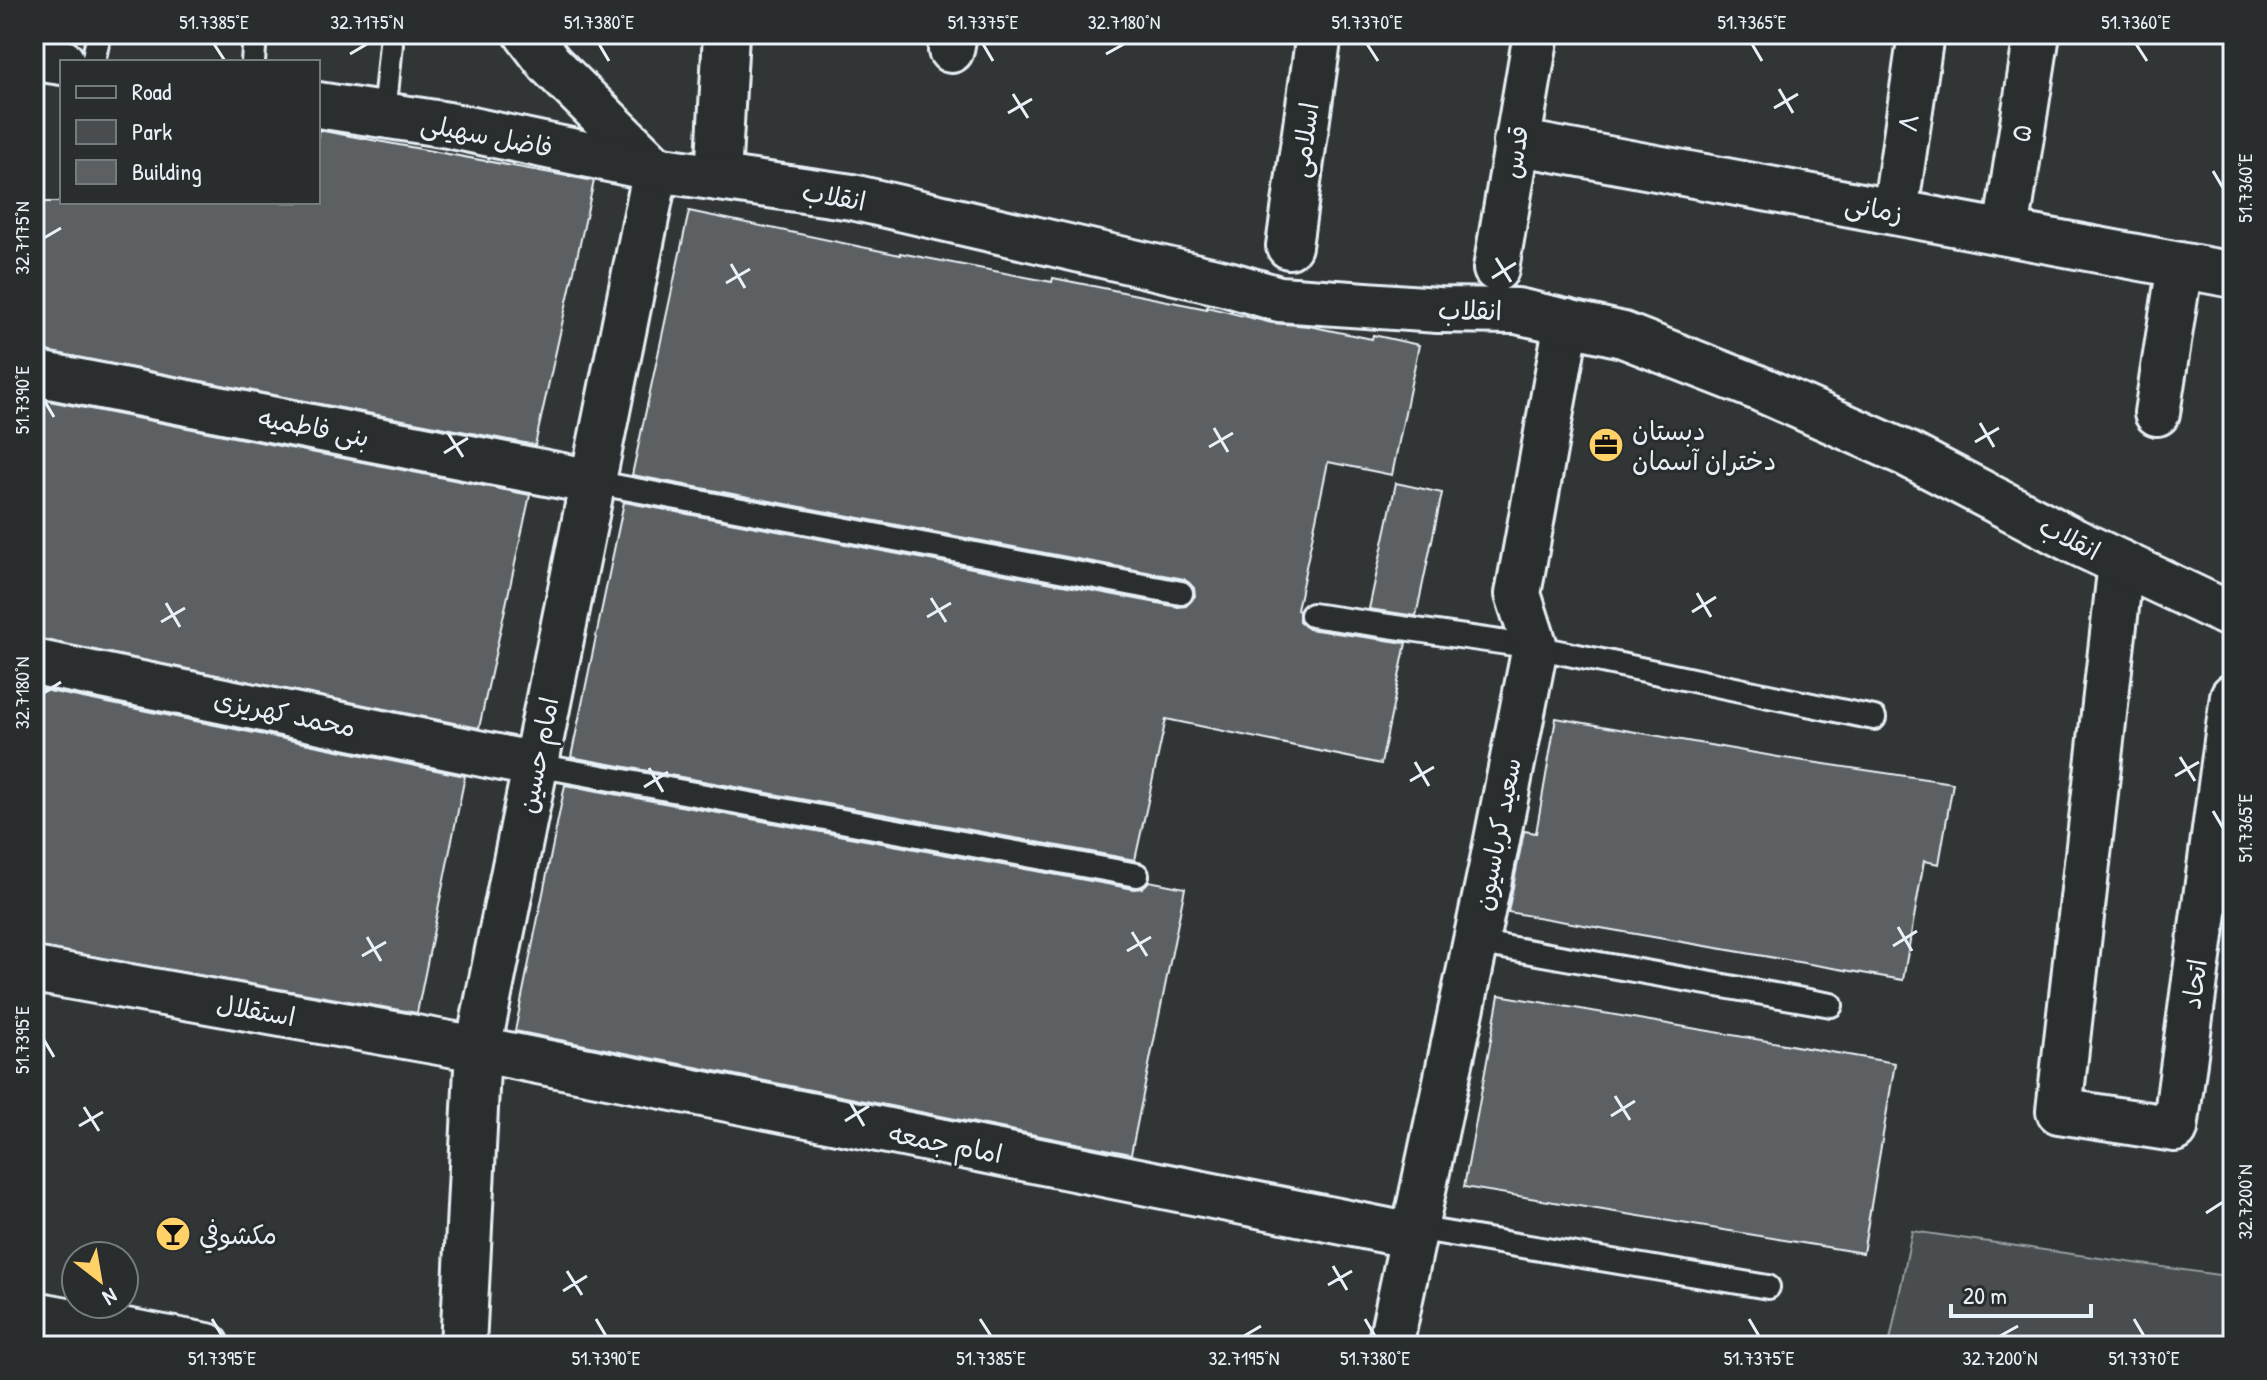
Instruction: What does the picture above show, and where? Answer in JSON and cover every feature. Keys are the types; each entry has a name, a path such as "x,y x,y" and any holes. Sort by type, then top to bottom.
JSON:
{"street":[{"path":"527,34 550,64 656,169"},
{"path":"718,178 726,34"},
{"name":"اسلامی","path":"1289,246 1319,34"},
{"name":"قدس","path":"1496,269 1536,34"},
{"name":"۸","path":"1895,212 1921,34"},
{"name":"۵","path":"2006,232 2037,34"},
{"path":"34,58 60,62"},
{"name":"فاضل سهیلی","path":"320,105 448,125 656,169"},
{"name":"زمانی","path":"1516,142 2233,275"},
{"name":"انقلاب","path":"656,169 852,197 1228,284 1279,299 1438,310 1517,311 1623,335 1770,393 1907,454 2233,616"},
{"name":"امام حسین","path":"463,1346 478,1049 656,169"},
{"path":"2157,413 2180,265"},
{"name":"سعید کرباسیون","path":"1390,1346 1535,647 1518,594 1567,322"},
{"name":"بنی فاطمیه","path":"34,373 593,482"},
{"name":"اتحاد","path":"2121,563 2059,1111 2175,1129 2233,696"},
{"name":"محمد کهریزی","path":"34,662 536,765"},
{"name":"استقلال","path":"34,970 478,1049"},
{"name":"امام جمعه","path":"478,1049 1414,1232"},
{"path":"34,1314 207,1346"}],"lane":[{"path":"93,60 99,34"},
{"path":"253,60 255,34"},
{"path":"384,115 391,44"},
{"path":"593,482 1181,593"},
{"path":"1312,615 1535,647 1874,718"},
{"path":"536,765 1137,875"},
{"path":"1475,942 1831,1005"},
{"path":"1414,1232 1768,1287"}],"green space":[{"path":"1912,1231 2233,1277 2233,1346 1889,1346"}],"building":[{"path":"320,130 594,181 535,445 34,349 34,202 320,204"},
{"path":"689,211 900,255 1052,282 1053,278 1207,307 1272,323 1309,326 1372,339 1373,335 1419,345 1392,475 1328,462 1297,610 1299,621 1309,629 1406,643 1381,764 1166,719 1135,860 571,757 624,502 1178,607 1186,606 1195,596 1194,588 1184,579 632,475"},
{"path":"34,398 530,495 479,728 34,638"},
{"path":"1396,483 1442,493 1416,616 1369,609"},
{"path":"34,688 465,776 417,1013 34,946"},
{"path":"1556,718 1784,758 1953,783 1939,864 1924,861 1903,980 1508,912 1524,831 1536,833"},
{"path":"565,785 1134,889 1142,888 1149,881 1185,888 1131,1154 515,1031"},
{"path":"1499,995 1895,1063 1863,1253 1464,1187"}],"place":[{"name":"دبستان دختران آسمان","path":"1606,445"},
{"name":"مكشوفي","path":"173,1234"}]}
